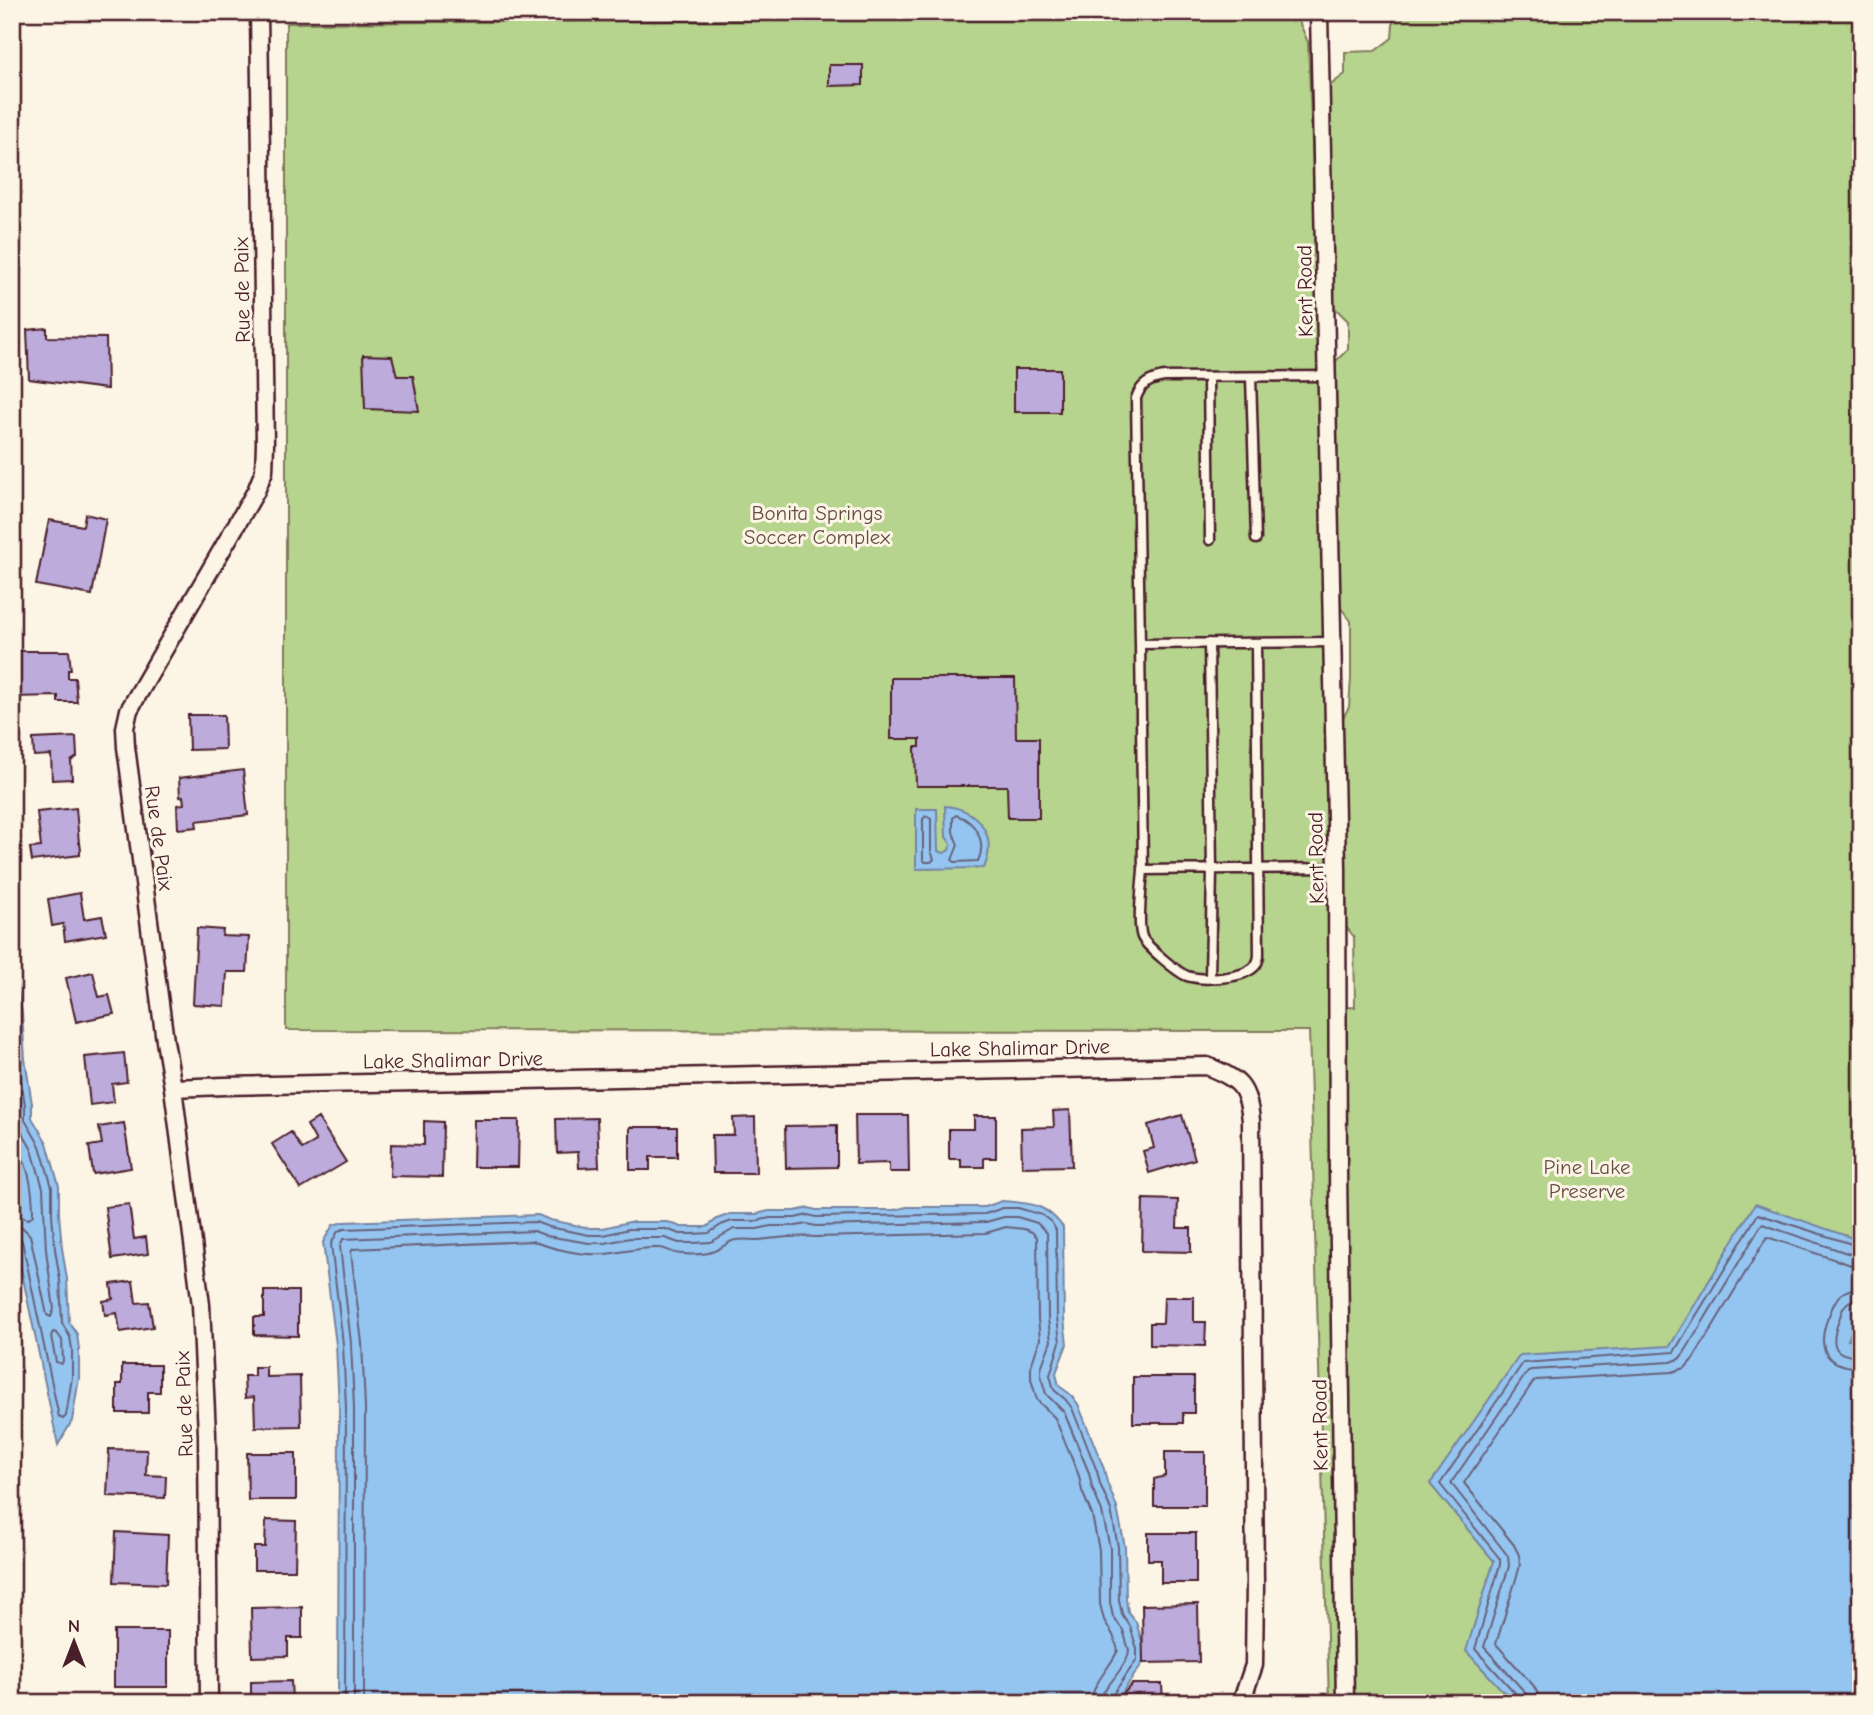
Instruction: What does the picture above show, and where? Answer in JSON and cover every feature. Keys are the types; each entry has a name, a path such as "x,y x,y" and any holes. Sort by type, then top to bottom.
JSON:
{"street":[{"name":"Rue de Paix","path":"209,1703 205,1364 201,1306 125,728 129,710 235,529 264,471 259,12"},
{"name":"Kent Road","path":"1319,12 1334,642 1345,1703"},
{"name":"Lake Shalimar Drive","path":"173,1088 1206,1066 1224,1073 1240,1083 1249,1101 1251,1121 1254,1665 1241,1703"}],"lane":[{"path":"1256,643 1259,955 1256,964 1249,971 1231,977 1187,976 1148,946 1141,936 1143,870 1136,398 1144,385 1156,378 1328,376"},
{"path":"1208,377 1210,540"},
{"path":"1251,377 1256,539"},
{"path":"1140,644 1334,642"},
{"path":"1209,643 1212,870 1210,978"},
{"path":"1143,870 1337,868"}],"green space":[{"path":"1394,12 1861,12 1861,1703 1329,1703 1309,1031 286,1030 286,23 1297,17 1308,42 1320,347 1330,1030 1337,1030 1337,1008 1355,1007 1354,937 1335,912 1333,736 1349,707 1351,621 1336,602 1328,369 1348,349 1348,321 1333,306 1321,144 1328,87 1345,74 1345,52 1375,51 1392,38"}],"water":[{"path":"12,203 17,233 18,291 12,300"},
{"path":"945,806 967,812 982,826 989,845 984,868 916,869 916,809 937,809 938,851 944,853 949,850 951,844 946,837"},
{"path":"12,957 22,1013 32,1118 47,1143 59,1186 69,1322 77,1334 79,1349 79,1378 72,1421 58,1445 12,1226"},
{"path":"1002,1201 1036,1206 1050,1213 1063,1227 1064,1318 1067,1344 1056,1373 1059,1386 1078,1404 1117,1508 1125,1547 1128,1612 1136,1622 1144,1648 1144,1661 1115,1703 338,1703 339,1407 336,1345 323,1242 333,1225 343,1222 538,1215 590,1228 629,1222 668,1222 681,1227 707,1227 730,1214 809,1208 894,1210 907,1207 985,1207"},
{"path":"1755,1204 1861,1241 1861,1306 1848,1340 1861,1340 1861,1703 1514,1703 1466,1651 1494,1561 1430,1484 1520,1355 1670,1346"}],"building":[{"path":"829,65 863,65 863,85 829,86"},
{"path":"47,328 47,337 106,338 107,389 29,379 27,330"},
{"path":"363,355 392,356 397,376 413,376 419,411 365,409"},
{"path":"1014,369 1060,369 1060,412 1014,412"},
{"path":"85,514 106,519 92,595 36,585 49,520 83,526"},
{"path":"12,651 69,651 71,670 68,670 68,678 75,678 77,702 58,702 58,696 12,697"},
{"path":"891,678 1015,678 1016,738 1039,738 1039,818 1008,818 1007,786 916,786 915,747 920,747 920,739 891,739"},
{"path":"188,715 224,715 225,749 189,750"},
{"path":"76,737 77,757 71,761 72,779 52,780 51,755 34,756 33,739"},
{"path":"243,770 248,815 196,821 197,827 178,829 177,805 184,804 183,796 180,797 179,778"},
{"path":"76,808 80,855 32,861 30,848 41,847 37,812"},
{"path":"80,893 84,919 102,916 106,934 65,941 63,924 52,926 48,899"},
{"path":"197,928 223,930 222,936 249,937 247,972 227,972 225,1006 193,1004"},
{"path":"93,972 99,997 109,995 114,1014 76,1022 66,978"},
{"path":"124,1053 127,1082 112,1084 114,1102 90,1105 85,1057"},
{"path":"1070,1110 1072,1166 1022,1167 1021,1128 1054,1127 1053,1111"},
{"path":"855,1115 908,1115 909,1172 889,1172 889,1163 856,1164"},
{"path":"1182,1115 1195,1159 1149,1173 1143,1151 1154,1148 1148,1125"},
{"path":"974,1116 996,1116 996,1158 984,1158 984,1167 961,1167 961,1159 949,1159 949,1129 974,1129"},
{"path":"755,1117 756,1173 713,1173 712,1135 734,1135 733,1118"},
{"path":"318,1118 346,1162 301,1189 272,1144 291,1132 302,1149 316,1141 307,1125"},
{"path":"597,1118 599,1167 579,1168 578,1152 557,1153 556,1119"},
{"path":"474,1120 519,1120 518,1167 473,1167"},
{"path":"424,1121 443,1122 442,1177 390,1176 391,1144 424,1145"},
{"path":"124,1123 131,1168 93,1174 89,1146 102,1144 99,1127"},
{"path":"837,1125 837,1167 786,1168 785,1126"},
{"path":"630,1127 677,1127 677,1157 650,1157 650,1170 630,1170"},
{"path":"1143,1199 1178,1200 1177,1228 1191,1228 1191,1252 1142,1251"},
{"path":"129,1204 134,1239 146,1237 148,1254 112,1259 105,1207"},
{"path":"133,1281 136,1303 149,1302 153,1327 120,1332 117,1313 105,1315 103,1301 113,1299 111,1284"},
{"path":"264,1291 298,1291 298,1336 254,1335 254,1317 264,1317"},
{"path":"1164,1297 1194,1297 1194,1322 1206,1322 1205,1346 1150,1345 1150,1323 1163,1323"},
{"path":"122,1365 160,1365 160,1392 148,1392 148,1413 117,1413 117,1384 122,1384"},
{"path":"254,1367 266,1367 266,1377 300,1376 301,1426 255,1427 254,1397 245,1398 244,1376 254,1376"},
{"path":"1133,1377 1194,1377 1194,1413 1183,1413 1183,1423 1133,1423"},
{"path":"109,1449 147,1450 146,1475 166,1476 165,1498 107,1496"},
{"path":"1165,1452 1205,1452 1205,1506 1154,1506 1154,1479 1165,1476"},
{"path":"247,1453 296,1453 296,1500 248,1500"},
{"path":"266,1520 296,1521 295,1570 254,1570 254,1547 265,1547"},
{"path":"116,1532 168,1535 166,1584 114,1582"},
{"path":"1148,1533 1196,1533 1196,1583 1161,1583 1161,1560 1148,1560"},
{"path":"1198,1604 1199,1662 1143,1663 1142,1605"},
{"path":"302,1607 302,1638 288,1638 288,1656 252,1657 251,1608"},
{"path":"114,1631 168,1631 168,1687 114,1687"},
{"path":"291,1681 292,1700 301,1700 301,1703 251,1703 251,1682"},
{"path":"1132,1684 1162,1684 1163,1703 1115,1703"}],"park label":[{"name":"Bonita Springs Soccer Complex","path":"817,525"},
{"name":"Pine Lake Preserve","path":"1587,1179"}]}
